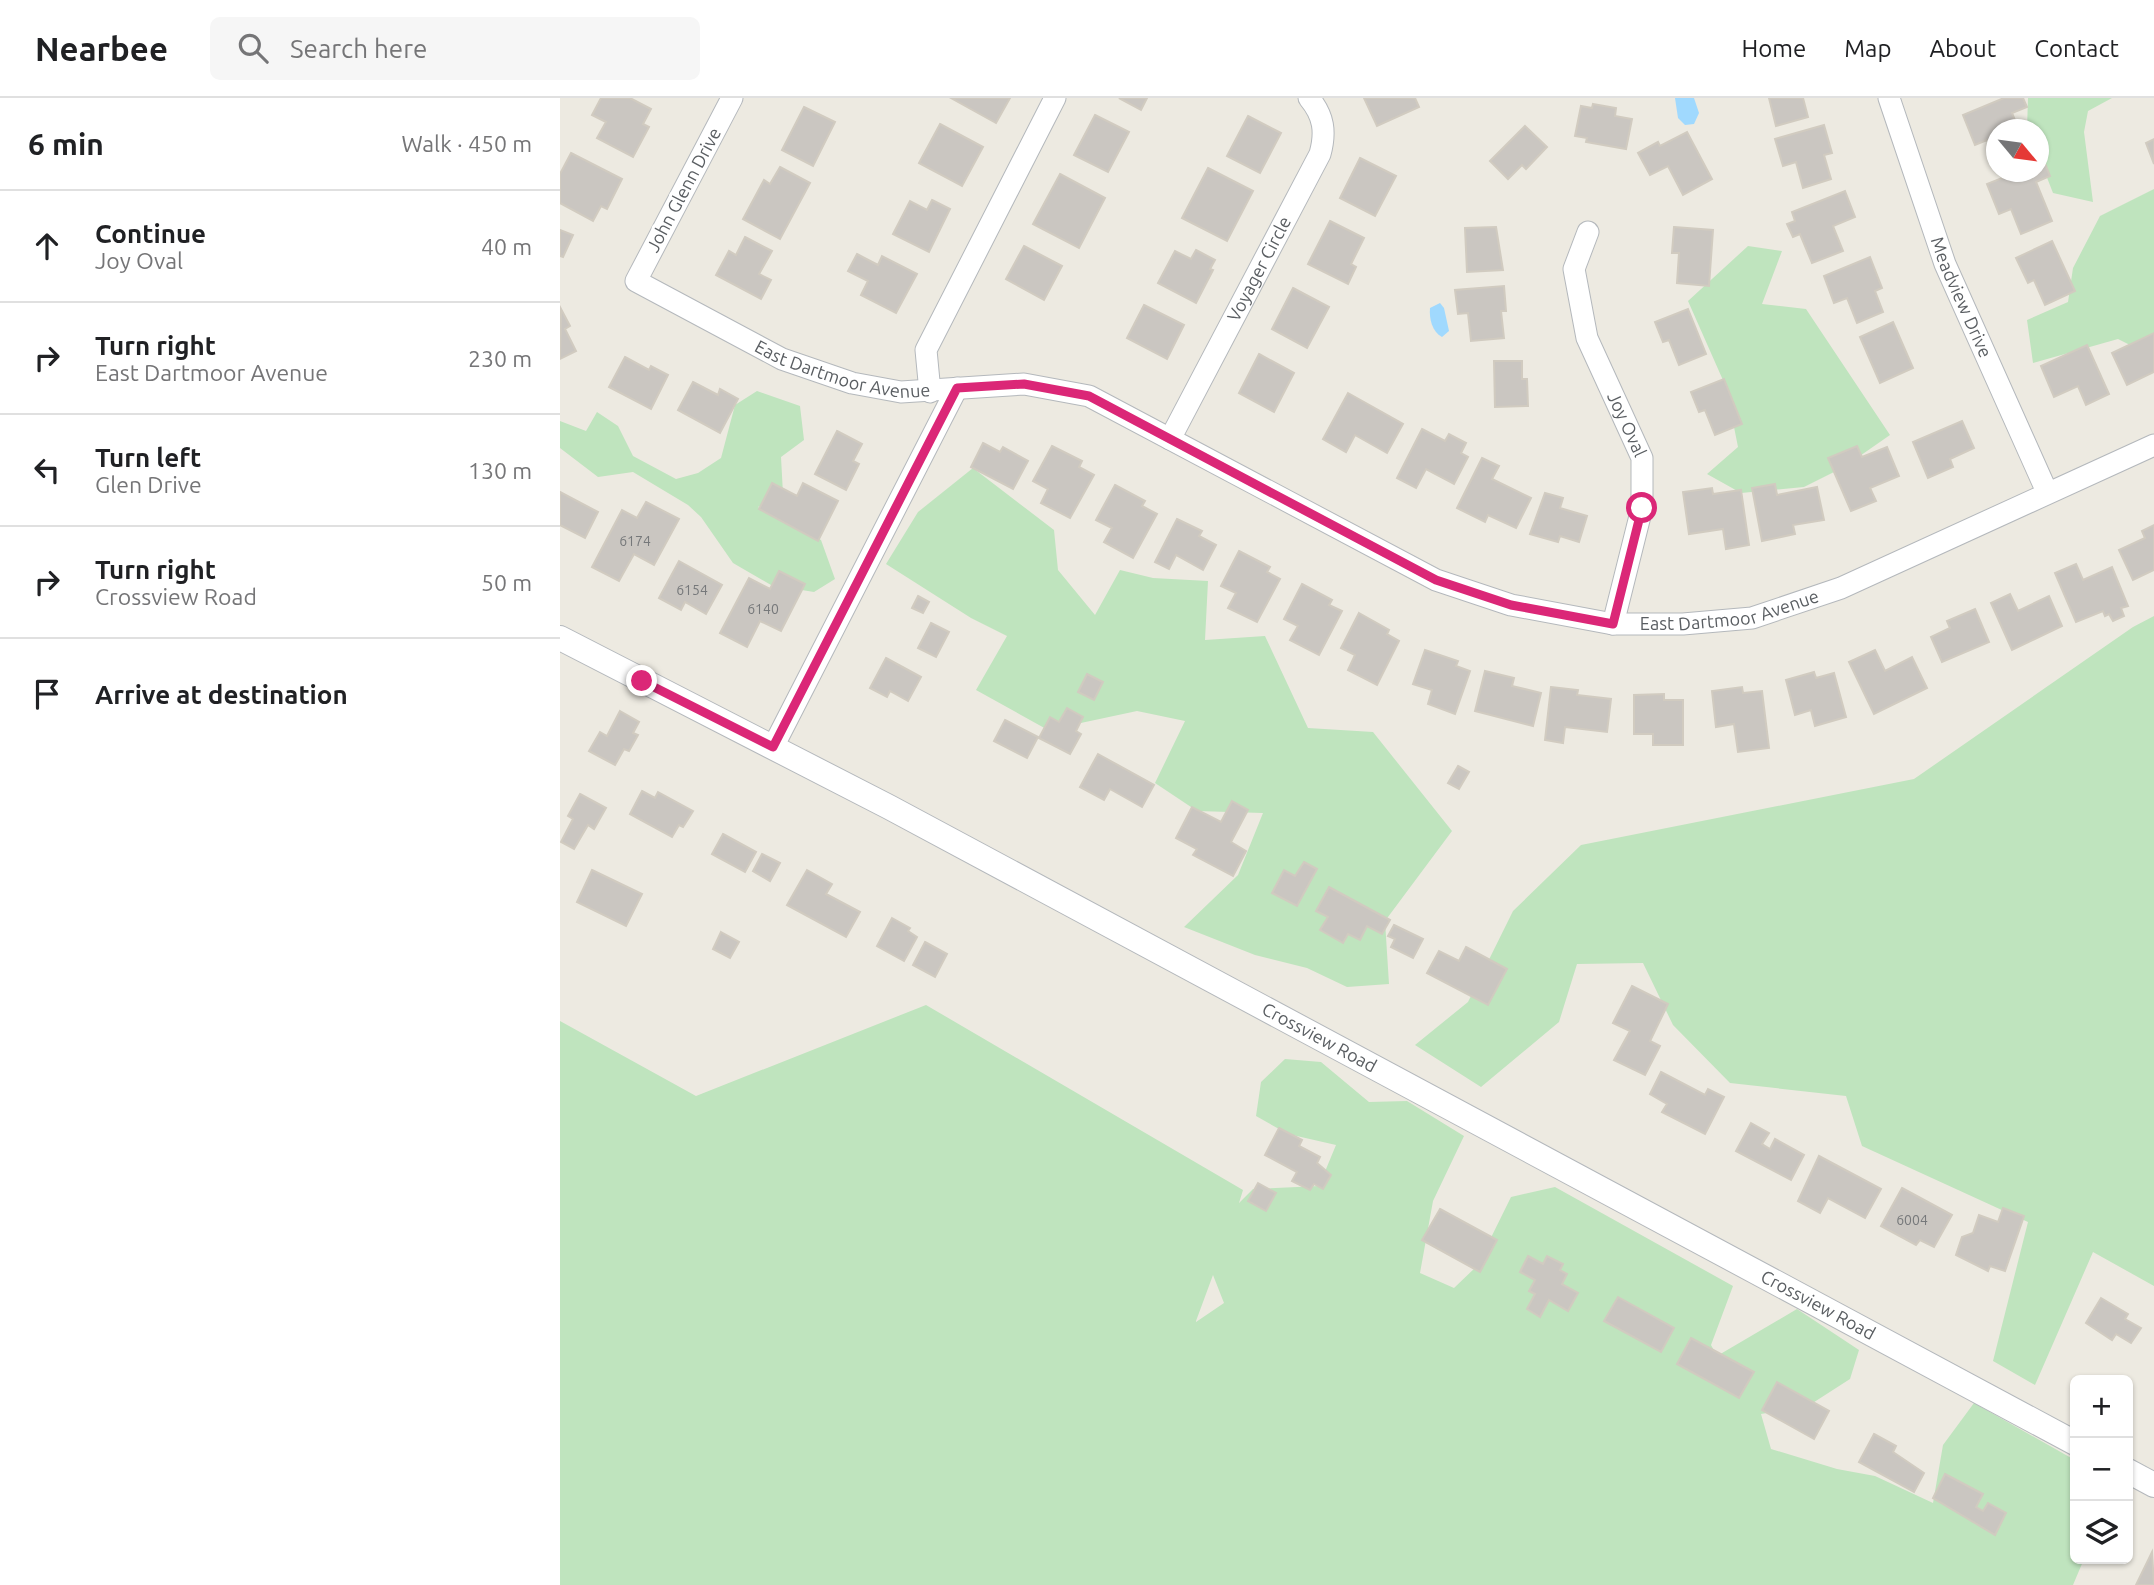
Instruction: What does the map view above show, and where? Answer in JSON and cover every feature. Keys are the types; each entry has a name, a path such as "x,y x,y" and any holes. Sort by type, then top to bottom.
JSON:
{"street":[{"name":"John Glenn Drive","path":"636,281 732,98"},
{"path":"930,392 926,350 1055,98"},
{"name":"Voyager Circle","path":"1170,439 1320,154 1326,133 1318,108 1309,98"},
{"name":"Meadview Drive","path":"1889,98 1945,264 2047,492"},
{"name":"Joy Oval","path":"1588,232 1574,269 1587,338 1642,458 1642,508 1613,624"},
{"name":"East Dartmoor Avenue","path":"636,281 782,359 852,383 901,393 1024,384 1089,396 1436,580 1511,605 1613,624 1683,624 1752,618 1842,587 2047,492 2154,446"},
{"path":"773,747 957,388"},
{"name":"Crossview Road","path":"560,638 773,747 2070,1440"},
{"path":"2133,1474 2154,1485"}],"green space":[{"path":"2028,98 2112,98 2088,111 2084,132 2093,202 2053,193 2049,182 2049,119 2027,119"},
{"path":"2154,189 2154,352 2144,352 2118,339 2033,363 2027,320 2068,302 2073,268 2100,216"},
{"path":"1748,246 1782,251 1762,304 1806,309 1890,435 1844,467 1804,487 1741,493 1707,474 1738,447 1726,387 1688,301"},
{"path":"757,391 800,406 804,440 781,457 783,494 758,507 821,540 835,579 814,592 771,585 733,563 701,517 688,505 633,472 598,477 560,448 560,421 586,431 597,412 618,426 633,456 676,479 698,473 721,458 735,405"},
{"path":"973,468 1054,530 1058,570 1095,615 1120,570 1153,578 1208,581 1205,640 1265,636 1308,728 1373,732 1452,831 1385,921 1389,984 1347,987 1307,968 1255,955 1184,927 1238,875 1263,813 1197,811 1155,783 1185,721 1137,711 1048,730 976,690 1007,636 971,618 886,564 918,512"},
{"path":"2154,616 2154,1286 2093,1252 2035,1385 1993,1361 2028,1222 1862,1146 1846,1096 1730,1083 1673,1025 1643,963 1577,964 1559,1022 1481,1087 1415,1045 1468,1002 1513,911 1581,845 1914,779 2133,627"},
{"path":"926,1005 1243,1190 1239,1203 1253,1189 1319,1186 1336,1145 1288,1134 1256,1116 1261,1082 1285,1059 1321,1062 1369,1102 1407,1101 1464,1136 1433,1201 1420,1273 1454,1288 1477,1266 1511,1197 1555,1187 1733,1286 1711,1345 1717,1356 1797,1309 1859,1350 1850,1379 1808,1406 1761,1414 1771,1449 1837,1469 1875,1476 1933,1503 1943,1445 1974,1403 2070,1457 2070,1564 2082,1564 2073,1585 560,1585 560,1021 696,1096","holes":["1213,1275 1224,1303 1196,1322"]}],"water":[{"path":"1675,98 1694,98 1699,113 1694,124 1685,125 1678,118"},
{"path":"1440,303 1444,308 1449,331 1442,337 1434,328 1430,316 1430,308"}],"building":[{"path":"601,98 630,98 651,109 643,124 649,127 633,157 597,138 606,122 592,115"},
{"path":"951,98 1010,98 996,123"},
{"path":"1119,98 1147,98 1141,110"},
{"path":"1364,98 1415,98 1419,107 1377,126"},
{"path":"1769,98 1803,98 1808,117 1776,126"},
{"path":"2004,98 2023,98 2027,107 2012,113 2014,119 1986,119 1986,140 1975,145 1963,115"},
{"path":"1593,104 1616,108 1615,116 1632,119 1626,149 1586,142 1587,138 1575,136 1581,106 1592,108"},
{"path":"804,107 835,122 813,166 782,150"},
{"path":"1095,115 1129,132 1108,172 1074,155"},
{"path":"1248,116 1281,133 1260,173 1227,156"},
{"path":"940,124 983,147 962,186 919,163"},
{"path":"1824,125 1832,153 1824,155 1831,179 1803,188 1796,162 1783,166 1775,139"},
{"path":"1525,126 1547,147 1526,169 1522,165 1508,179 1490,161"},
{"path":"1687,132 1712,179 1683,195 1668,166 1650,175 1638,153 1658,142 1660,146"},
{"path":"2154,139 2154,164 2146,143"},
{"path":"571,153 622,179 607,209 601,206 593,221 560,203 560,174"},
{"path":"1360,158 1396,176 1375,216 1340,198"},
{"path":"780,167 810,183 780,239 743,219 764,180 770,184"},
{"path":"1208,168 1253,191 1227,241 1182,218"},
{"path":"1060,174 1105,198 1079,248 1033,224"},
{"path":"2036,182 2052,221 2021,234 2011,209 1999,214 1987,184"},
{"path":"1845,191 1855,217 1833,226 1843,251 1812,263 1800,234 1793,237 1787,224 1795,221 1792,212"},
{"path":"932,200 950,209 929,252 893,234 910,201 927,210"},
{"path":"1330,221 1364,238 1351,264 1356,267 1348,284 1308,264"},
{"path":"1496,227 1503,270 1467,272 1465,228"},
{"path":"1674,227 1713,230 1709,286 1677,283 1679,253 1672,253"},
{"path":"560,230 573,235 563,257 560,256"},
{"path":"745,237 772,251 759,274 771,280 761,299 716,275 729,251 736,255"},
{"path":"2052,241 2075,291 2045,305 2034,280 2028,283 2016,258"},
{"path":"1024,246 1062,266 1044,300 1006,279"},
{"path":"1196,250 1215,260 1210,269 1213,270 1196,303 1158,283 1175,251 1191,259"},
{"path":"857,254 878,265 882,256 917,274 896,313 861,295 868,281 848,271"},
{"path":"1870,257 1882,288 1875,291 1883,312 1857,323 1847,298 1834,303 1824,276"},
{"path":"1504,286 1506,311 1501,311 1504,338 1471,341 1468,313 1458,314 1455,290"},
{"path":"1293,288 1329,307 1307,348 1272,329"},
{"path":"1144,305 1184,325 1167,359 1127,338"},
{"path":"561,309 570,326 565,329 576,351 560,359"},
{"path":"1688,309 1706,354 1679,365 1669,340 1663,342 1655,322"},
{"path":"1893,322 1913,368 1880,383 1860,337"},
{"path":"2154,333 2154,372 2127,385 2112,353"},
{"path":"2087,345 2109,394 2086,405 2078,386 2054,397 2041,366"},
{"path":"1259,354 1294,373 1274,412 1239,393"},
{"path":"625,357 649,370 651,366 668,375 651,409 609,387"},
{"path":"1494,361 1522,361 1522,379 1527,379 1528,406 1495,407"},
{"path":"1724,379 1742,424 1715,435 1705,410 1699,412 1691,392"},
{"path":"693,382 718,395 720,389 738,399 720,433 678,410"},
{"path":"1348,393 1403,424 1387,453 1355,435 1346,452 1323,439"},
{"path":"1962,421 1974,448 1950,459 1953,467 1928,478 1913,442"},
{"path":"1422,429 1445,441 1449,434 1466,443 1461,453 1468,457 1454,484 1426,469 1416,488 1397,478"},
{"path":"837,431 862,444 853,461 859,464 846,490 815,474"},
{"path":"983,443 1000,452 1003,447 1028,461 1013,489 971,467"},
{"path":"1052,446 1082,461 1079,467 1094,475 1070,518 1041,503 1048,489 1033,481"},
{"path":"1857,446 1862,457 1887,447 1899,476 1870,488 1876,501 1851,511 1828,458"},
{"path":"1482,458 1499,466 1492,479 1531,498 1516,528 1488,515 1485,522 1457,508"},
{"path":"772,483 797,496 803,483 838,501 818,541 759,509"},
{"path":"1775,484 1777,495 1817,487 1824,520 1793,525 1795,534 1762,541 1752,488"},
{"path":"1115,485 1145,501 1142,506 1157,514 1133,558 1104,542 1112,528 1096,520"},
{"path":"1712,488 1713,494 1741,490 1749,545 1726,549 1723,529 1689,534 1683,492"},
{"path":"560,492 598,512 585,538 560,525"},
{"path":"1545,493 1563,498 1560,508 1587,516 1579,542 1560,536 1558,542 1530,534"},
{"path":"646,502 679,519 654,565 634,554 619,581 592,567 622,510 637,518"},
{"path":"1177,519 1202,531 1199,536 1216,545 1203,570 1176,555 1169,569 1155,562"},
{"path":"2154,525 2154,570 2133,580 2119,550 2145,538 2142,531"},
{"path":"1239,551 1270,567 1267,572 1280,579 1257,622 1228,608 1236,593 1221,586"},
{"path":"679,561 722,585 706,614 685,602 681,610 659,598"},
{"path":"2076,564 2083,580 2112,567 2128,606 2121,608 2124,616 2113,621 2109,614 2105,616 2103,611 2076,622 2055,573"},
{"path":"779,571 805,584 781,631 760,621 747,647 720,633 749,578 770,589"},
{"path":"1302,584 1332,600 1329,605 1342,611 1319,655 1290,640 1298,626 1284,619"},
{"path":"2010,594 2018,611 2049,596 2062,626 2012,650 1991,603"},
{"path":"918,596 929,602 923,613 912,608"},
{"path":"1975,609 1989,642 1942,662 1931,637 1950,628 1947,621"},
{"path":"1359,613 1389,630 1387,634 1399,641 1377,685 1348,670 1355,655 1341,648"},
{"path":"931,623 949,632 936,657 918,648"},
{"path":"1425,650 1458,661 1456,666 1470,671 1455,714 1428,704 1432,690 1413,684"},
{"path":"1875,650 1885,671 1912,657 1927,688 1874,714 1849,662"},
{"path":"886,658 921,677 908,701 890,691 887,697 870,688"},
{"path":"1485,671 1514,678 1512,686 1541,693 1533,726 1475,711"},
{"path":"1814,672 1816,678 1834,673 1846,717 1815,726 1811,710 1795,715 1786,680"},
{"path":"1087,674 1103,682 1094,700 1078,692"},
{"path":"1551,687 1578,690 1577,695 1611,699 1607,732 1565,727 1563,743 1545,740"},
{"path":"1742,687 1743,693 1762,691 1769,748 1738,752 1734,724 1716,727 1712,691"},
{"path":"1664,694 1664,700 1683,700 1683,745 1653,745 1653,734 1634,734 1634,695"},
{"path":"1067,708 1083,717 1076,731 1081,734 1070,754 1039,738 1050,717 1059,722"},
{"path":"620,711 639,722 633,733 638,735 629,751 624,749 615,765 589,751 600,732 607,736"},
{"path":"1005,720 1038,737 1027,758 994,741"},
{"path":"1098,754 1154,785 1142,807 1110,789 1104,800 1080,787"},
{"path":"1458,766 1469,772 1459,789 1448,783"},
{"path":"642,791 655,798 658,792 693,811 683,827 679,825 672,837 630,814"},
{"path":"580,794 606,808 594,829 588,825 574,849 561,842 573,819 568,816"},
{"path":"1232,801 1248,810 1231,842 1246,851 1233,876 1193,855 1197,849 1176,838 1192,807 1221,822"},
{"path":"723,834 756,852 745,872 712,854"},
{"path":"762,854 780,863 770,881 753,871"},
{"path":"1304,862 1317,869 1297,906 1272,893 1284,870 1295,876"},
{"path":"592,870 642,894 626,926 577,902"},
{"path":"807,870 832,884 826,894 860,912 846,937 787,905"},
{"path":"1329,887 1390,920 1382,934 1367,926 1360,940 1348,934 1343,943 1320,930 1328,917 1316,911"},
{"path":"892,918 910,928 908,931 917,937 904,961 877,946"},
{"path":"1394,925 1423,939 1413,958 1391,947 1395,939 1388,936"},
{"path":"721,932 739,942 730,958 713,949"},
{"path":"925,942 947,954 935,977 913,965"},
{"path":"1466,947 1507,969 1488,1005 1427,973 1439,951 1459,961"},
{"path":"1632,986 1668,1004 1650,1041 1660,1046 1645,1075 1614,1060 1630,1031 1613,1023"},
{"path":"1661,1072 1705,1095 1708,1089 1724,1097 1705,1134 1662,1112 1667,1104 1650,1094"},
{"path":"1751,1123 1769,1133 1762,1144 1770,1149 1775,1139 1804,1155 1791,1180 1736,1151"},
{"path":"1279,1128 1302,1140 1299,1146 1320,1157 1317,1163 1331,1175 1323,1189 1314,1184 1310,1190 1292,1181 1297,1172 1265,1155"},
{"path":"1819,1156 1881,1189 1865,1218 1828,1198 1820,1213 1798,1201"},
{"path":"1258,1183 1276,1193 1266,1211 1248,1201"},
{"path":"1902,1188 1952,1215 1934,1247 1920,1240 1916,1245 1881,1226"},
{"path":"2003,1208 2024,1216 2005,1271 1990,1266 1988,1271 1956,1255 1962,1237 1973,1233 1979,1215 1998,1222"},
{"path":"1440,1209 1497,1240 1480,1272 1422,1240"},
{"path":"1528,1256 1543,1264 1547,1256 1563,1264 1560,1270 1567,1274 1562,1284 1578,1293 1568,1311 1549,1300 1540,1317 1527,1309 1535,1294 1529,1291 1535,1280 1520,1272"},
{"path":"1618,1297 1674,1328 1661,1352 1604,1321"},
{"path":"2101,1298 2128,1314 2125,1319 2141,1328 2131,1343 2116,1334 2112,1340 2086,1323"},
{"path":"1691,1338 1754,1372 1739,1398 1677,1364"},
{"path":"1777,1382 1829,1411 1814,1439 1762,1410"},
{"path":"1874,1434 1896,1446 1893,1452 1924,1473 1914,1492 1859,1462"},
{"path":"1945,1474 1983,1494 1976,1507 1983,1511 1988,1503 2006,1513 1995,1535 1933,1498"},
{"path":"2152,1552 2154,1585 2136,1585"}],"route":[{"path":"642,681 773,747 957,388 1024,384 1089,396 1436,580 1511,605 1613,624 1642,508"}]}
